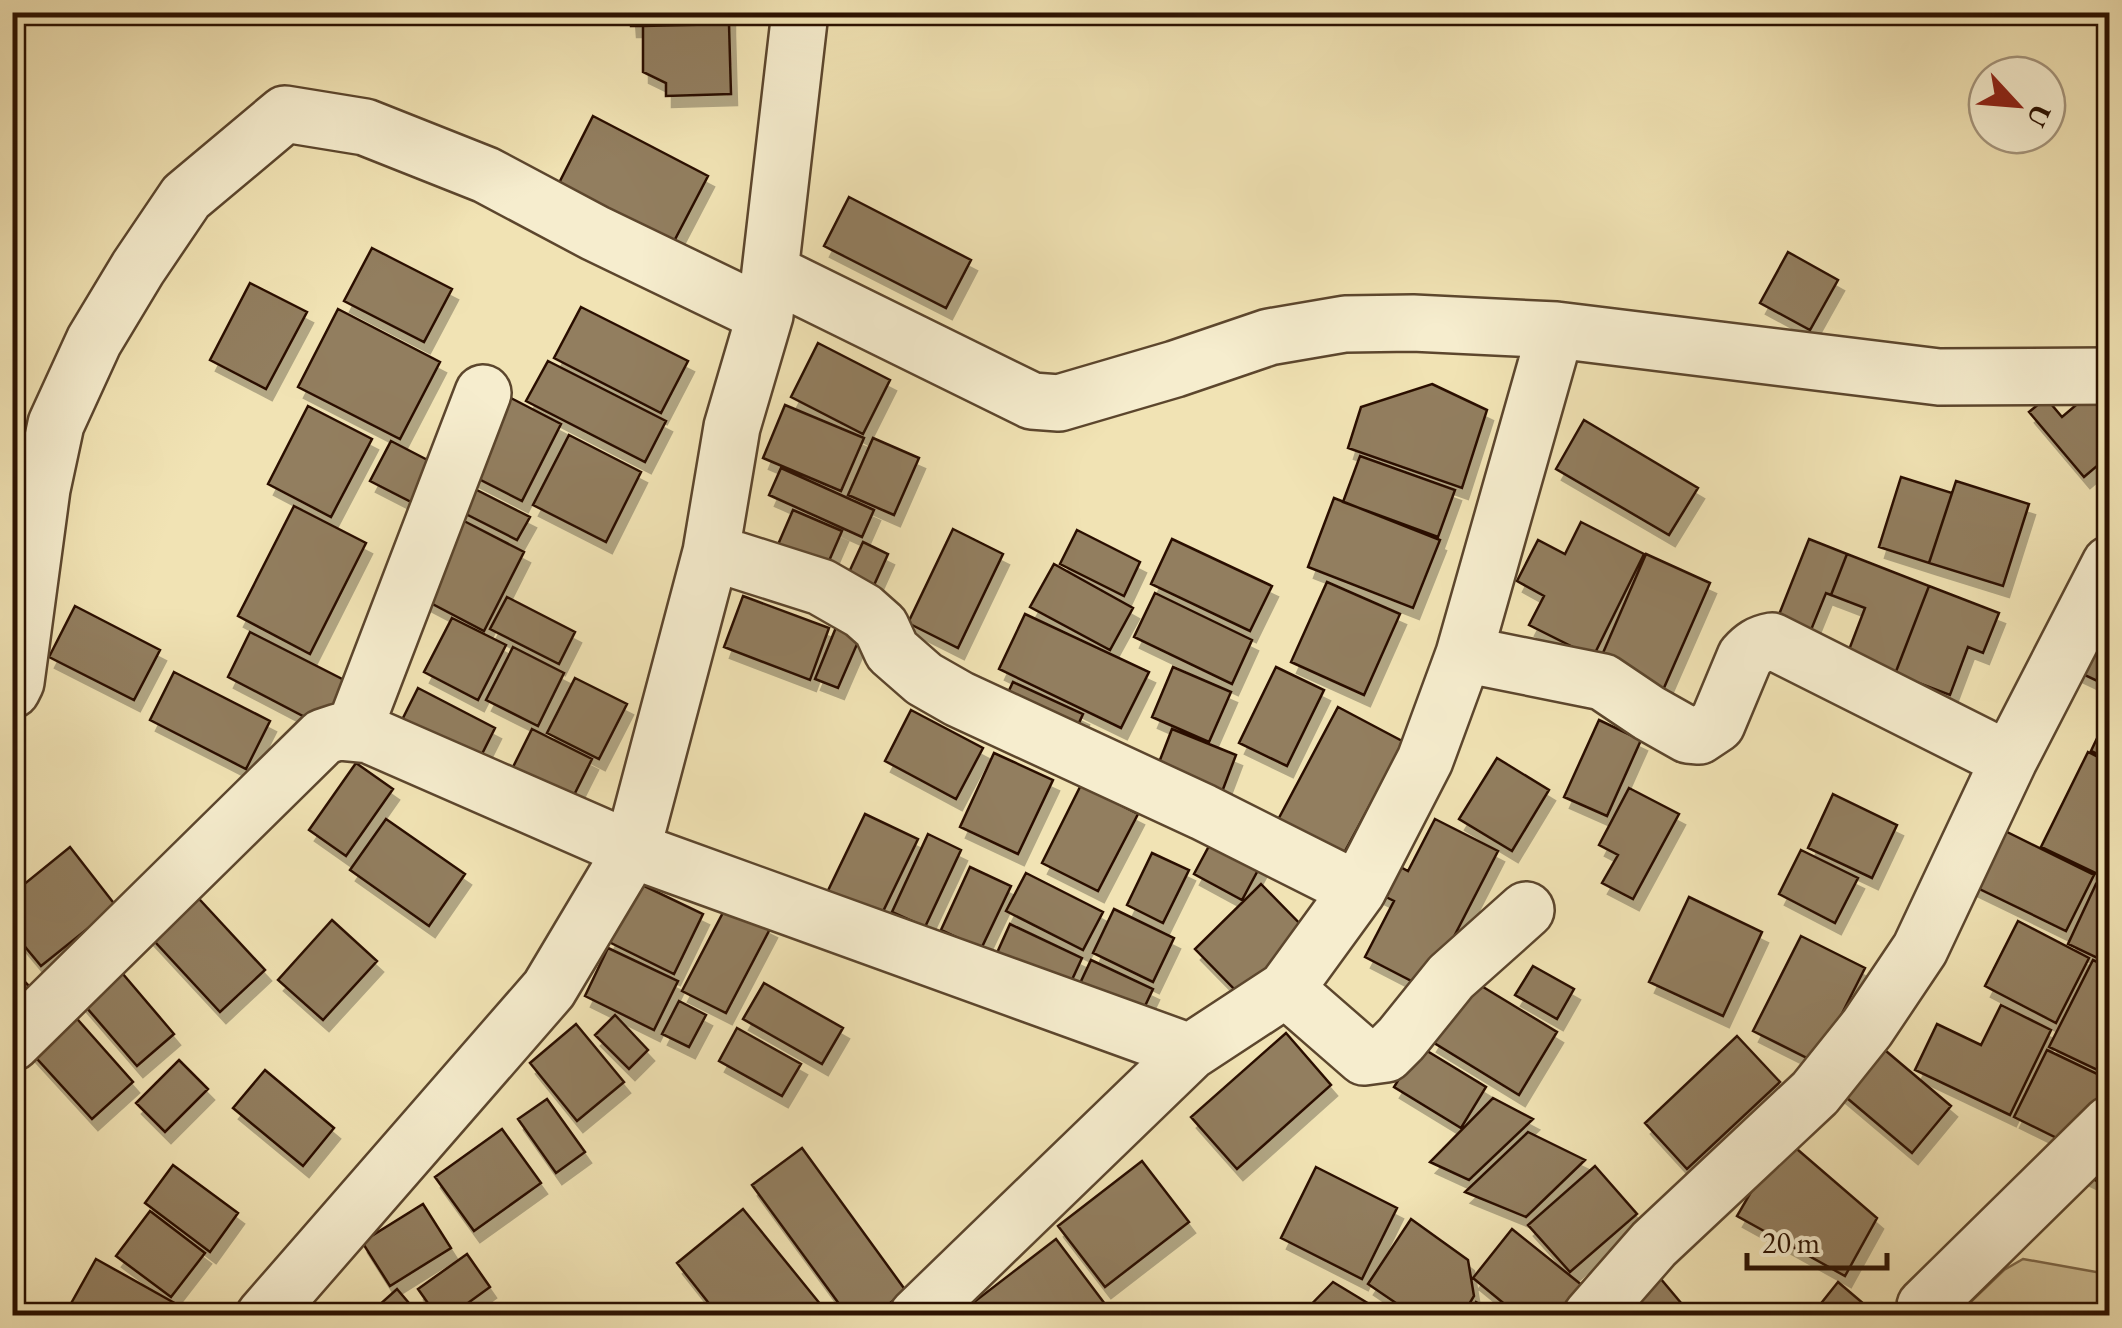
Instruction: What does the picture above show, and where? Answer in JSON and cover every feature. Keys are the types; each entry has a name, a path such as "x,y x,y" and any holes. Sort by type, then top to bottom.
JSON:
{"street":[{"path":"264,1316 549,989 632,850 711,552 732,427 767,293 800,12"},
{"path":"12,690 42,489 56,424 94,342 186,197 285,114 365,127 486,175 610,241 767,293 1032,401 1059,403 1176,369 1269,336 1346,324 1556,330 1939,376 2110,376"},
{"path":"916,1316 1190,1052 1286,989 1358,890 1425,760 1464,654 1556,330"},
{"path":"353,732 482,393"},
{"path":"711,552 821,587 863,610 881,627 892,652 924,679 959,699 1203,812 1358,890"},
{"path":"1591,1316 1654,1244 1815,1093 1866,1028 1920,949 2110,564"},
{"path":"1464,654 1603,682 1688,735 1699,736 1717,724 1745,657 1763,642 1772,642 2010,760"},
{"path":"12,1042 323,738 353,732 369,735 632,850 1190,1052"},
{"path":"1286,989 1364,1056 1386,1054 1451,977 1526,910"},
{"path":"1925,1306 2110,1124"}],"shaded area":[{"path":"2023,1259 2096,1272 2109,1269 2109,1315 1957,1315 2004,1270"}],"building":[{"path":"630,12 729,12 729,24 631,26"},
{"path":"729,24 731,94 666,96 666,83 643,72 643,26"},
{"path":"593,116 708,176 671,247 556,189"},
{"path":"849,197 971,260 946,308 824,246"},
{"path":"372,248 452,289 424,342 344,301"},
{"path":"1788,252 1838,280 1810,330 1760,303"},
{"path":"250,283 307,312 266,389 210,360"},
{"path":"581,307 688,361 661,413 554,358"},
{"path":"338,309 440,362 400,439 298,387"},
{"path":"818,343 890,380 863,434 791,397"},
{"path":"548,361 666,421 645,462 526,401"},
{"path":"2102,383 2110,392 2110,455 2084,477 2029,412 2046,398 2062,417"},
{"path":"1432,384 1487,410 1462,488 1348,448 1361,407"},
{"path":"507,396 561,424 522,501 467,473"},
{"path":"785,405 864,438 841,491 763,458"},
{"path":"308,406 372,439 331,517 268,484"},
{"path":"1584,420 1698,488 1669,535 1556,469"},
{"path":"569,435 641,472 606,542 533,505"},
{"path":"873,438 919,458 894,515 848,495"},
{"path":"391,441 439,466 419,506 370,481"},
{"path":"1360,456 1455,490 1438,537 1343,502"},
{"path":"781,468 874,510 862,537 769,495"},
{"path":"1901,477 1952,493 1929,563 1879,547"},
{"path":"1956,481 2029,504 2003,586 1929,563"},
{"path":"465,484 530,517 517,540 454,508"},
{"path":"1334,498 1440,540 1413,608 1308,567"},
{"path":"294,506 366,543 310,654 238,616"},
{"path":"793,510 842,531 822,577 773,556"},
{"path":"464,521 524,552 484,631 423,599"},
{"path":"1581,522 1644,554 1593,657 1529,625 1544,596 1517,581 1538,540 1565,554"},
{"path":"953,529 1003,554 958,648 908,623"},
{"path":"1077,530 1140,562 1124,596 1060,564"},
{"path":"1172,539 1272,586 1250,631 1151,584"},
{"path":"1809,539 1847,554 1831,595 1826,593 1811,630 1778,617"},
{"path":"863,542 888,554 870,594 844,583"},
{"path":"1646,554 1710,583 1663,690 1599,662"},
{"path":"1847,554 1929,586 1895,674 1847,655 1865,608 1831,595"},
{"path":"1054,564 1133,608 1110,650 1030,607"},
{"path":"1327,582 1400,614 1364,695 1291,662"},
{"path":"1929,586 1999,613 1983,653 1968,647 1950,695 1895,674"},
{"path":"1155,593 1252,640 1232,684 1134,637"},
{"path":"2110,594 2110,687 2074,670"},
{"path":"743,596 829,628 810,680 724,647"},
{"path":"507,597 575,632 559,664 490,629"},
{"path":"75,606 160,650 134,700 49,657"},
{"path":"1025,614 1149,672 1121,728 999,669"},
{"path":"452,618 506,645 478,700 424,672"},
{"path":"837,625 861,635 838,688 815,679"},
{"path":"250,632 350,683 326,728 228,677"},
{"path":"513,647 564,673 538,726 486,700"},
{"path":"1173,667 1231,692 1209,742 1152,717"},
{"path":"1276,667 1324,690 1287,766 1239,743"},
{"path":"174,672 270,721 246,769 150,720"},
{"path":"575,678 627,704 599,759 547,733"},
{"path":"1013,682 1083,714 1068,747 998,714"},
{"path":"418,688 495,728 472,774 395,734"},
{"path":"1338,707 1404,742 1337,866 1272,831"},
{"path":"911,710 983,748 956,799 885,761"},
{"path":"2110,711 2110,760 2091,751"},
{"path":"1599,720 1641,740 1607,816 1564,797"},
{"path":"532,729 592,759 569,805 509,775"},
{"path":"1172,729 1236,755 1217,805 1153,778"},
{"path":"2088,752 2110,763 2110,880 2041,847"},
{"path":"994,753 1053,780 1018,854 960,827"},
{"path":"1497,758 1549,790 1512,851 1459,819"},
{"path":"356,763 393,789 346,856 309,830"},
{"path":"1081,785 1138,814 1098,891 1042,863"},
{"path":"1629,788 1679,814 1633,899 1602,883 1618,855 1599,845"},
{"path":"1833,794 1897,825 1872,878 1808,848"},
{"path":"865,814 918,839 875,928 822,903"},
{"path":"386,819 465,874 429,926 350,870"},
{"path":"1435,819 1498,851 1427,989 1365,957 1394,901 1374,891 1389,861 1408,871"},
{"path":"1995,826 2094,875 2066,931 1967,883"},
{"path":"1216,833 1264,859 1242,900 1194,874"},
{"path":"928,834 961,850 925,927 892,912"},
{"path":"70,847 116,906 41,966 12,931 12,894"},
{"path":"1801,850 1858,878 1835,923 1779,894"},
{"path":"1152,853 1189,870 1163,923 1127,905"},
{"path":"970,867 1011,886 981,949 941,930"},
{"path":"1026,873 1103,912 1083,950 1006,911"},
{"path":"636,882 703,914 674,974 607,941"},
{"path":"1261,884 1308,932 1242,997 1195,949"},
{"path":"2096,884 2110,890 2110,964 2068,944"},
{"path":"189,888 265,970 220,1012 144,930"},
{"path":"1689,897 1762,932 1723,1016 1649,982"},
{"path":"727,905 771,927 726,1013 682,991"},
{"path":"1114,909 1174,938 1153,982 1093,953"},
{"path":"332,920 377,961 323,1020 278,980"},
{"path":"2018,921 2089,958 2056,1023 1985,986"},
{"path":"1010,924 1082,958 1064,997 992,964"},
{"path":"1801,936 1865,968 1817,1063 1753,1031"},
{"path":"608,948 678,981 654,1030 585,996"},
{"path":"1091,960 1153,989 1137,1023 1075,994"},
{"path":"2093,960 2110,968 2110,1076 2049,1047"},
{"path":"1533,966 1574,989 1557,1019 1515,995"},
{"path":"117,967 174,1034 137,1066 80,1000"},
{"path":"12,969 40,997 12,1024"},
{"path":"1470,979 1557,1032 1519,1095 1431,1041"},
{"path":"764,983 843,1028 822,1064 743,1019"},
{"path":"679,1001 706,1015 689,1047 662,1034"},
{"path":"2001,1005 2051,1030 2010,1115 1915,1070 1937,1024 1981,1045"},
{"path":"71,1012 133,1082 92,1119 29,1050"},
{"path":"615,1015 648,1050 629,1069 595,1035"},
{"path":"576,1024 624,1082 577,1121 530,1063"},
{"path":"737,1028 801,1064 782,1096 719,1061"},
{"path":"1286,1033 1331,1085 1237,1169 1191,1117"},
{"path":"1737,1036 1780,1082 1687,1169 1645,1123"},
{"path":"1873,1040 1951,1106 1912,1153 1834,1087"},
{"path":"1419,1046 1486,1087 1461,1128 1394,1087"},
{"path":"2047,1050 2110,1080 2110,1111 2075,1147 2014,1117"},
{"path":"179,1060 208,1089 165,1132 136,1103"},
{"path":"265,1070 334,1128 303,1166 233,1108"},
{"path":"1493,1098 1533,1119 1469,1180 1430,1162"},
{"path":"547,1099 585,1152 556,1173 518,1119"},
{"path":"502,1129 541,1183 474,1231 435,1177"},
{"path":"2110,1130 2110,1187 2069,1168"},
{"path":"1528,1132 1585,1160 1526,1217 1465,1192"},
{"path":"1783,1137 1877,1218 1845,1276 1737,1216"},
{"path":"802,1148 906,1291 873,1316 848,1316 752,1185"},
{"path":"1142,1161 1189,1222 1105,1287 1058,1226"},
{"path":"173,1165 238,1213 210,1252 145,1203"},
{"path":"1595,1166 1637,1214 1570,1272 1528,1225"},
{"path":"1316,1167 1397,1208 1362,1279 1281,1238"},
{"path":"423,1204 451,1248 390,1286 362,1242"},
{"path":"743,1209 821,1305 808,1316 719,1316 677,1263"},
{"path":"150,1211 205,1253 171,1297 116,1256"},
{"path":"1411,1219 1468,1260 1474,1296 1462,1316 1415,1316 1368,1284"},
{"path":"1512,1229 1583,1286 1559,1316 1519,1316 1473,1278"},
{"path":"1056,1239 1114,1316 969,1316 965,1309"},
{"path":"467,1254 490,1287 450,1316 437,1316 418,1289"},
{"path":"96,1259 178,1305 172,1316 64,1316"},
{"path":"1655,1272 1692,1316 1605,1316"},
{"path":"1333,1282 1389,1316 1300,1316"},
{"path":"1838,1282 1878,1316 1811,1316"},
{"path":"397,1289 420,1316 367,1316"},
{"path":"1476,1302 1500,1316 1468,1316"},
{"path":"1744,1305 1759,1316 1737,1316"}]}
